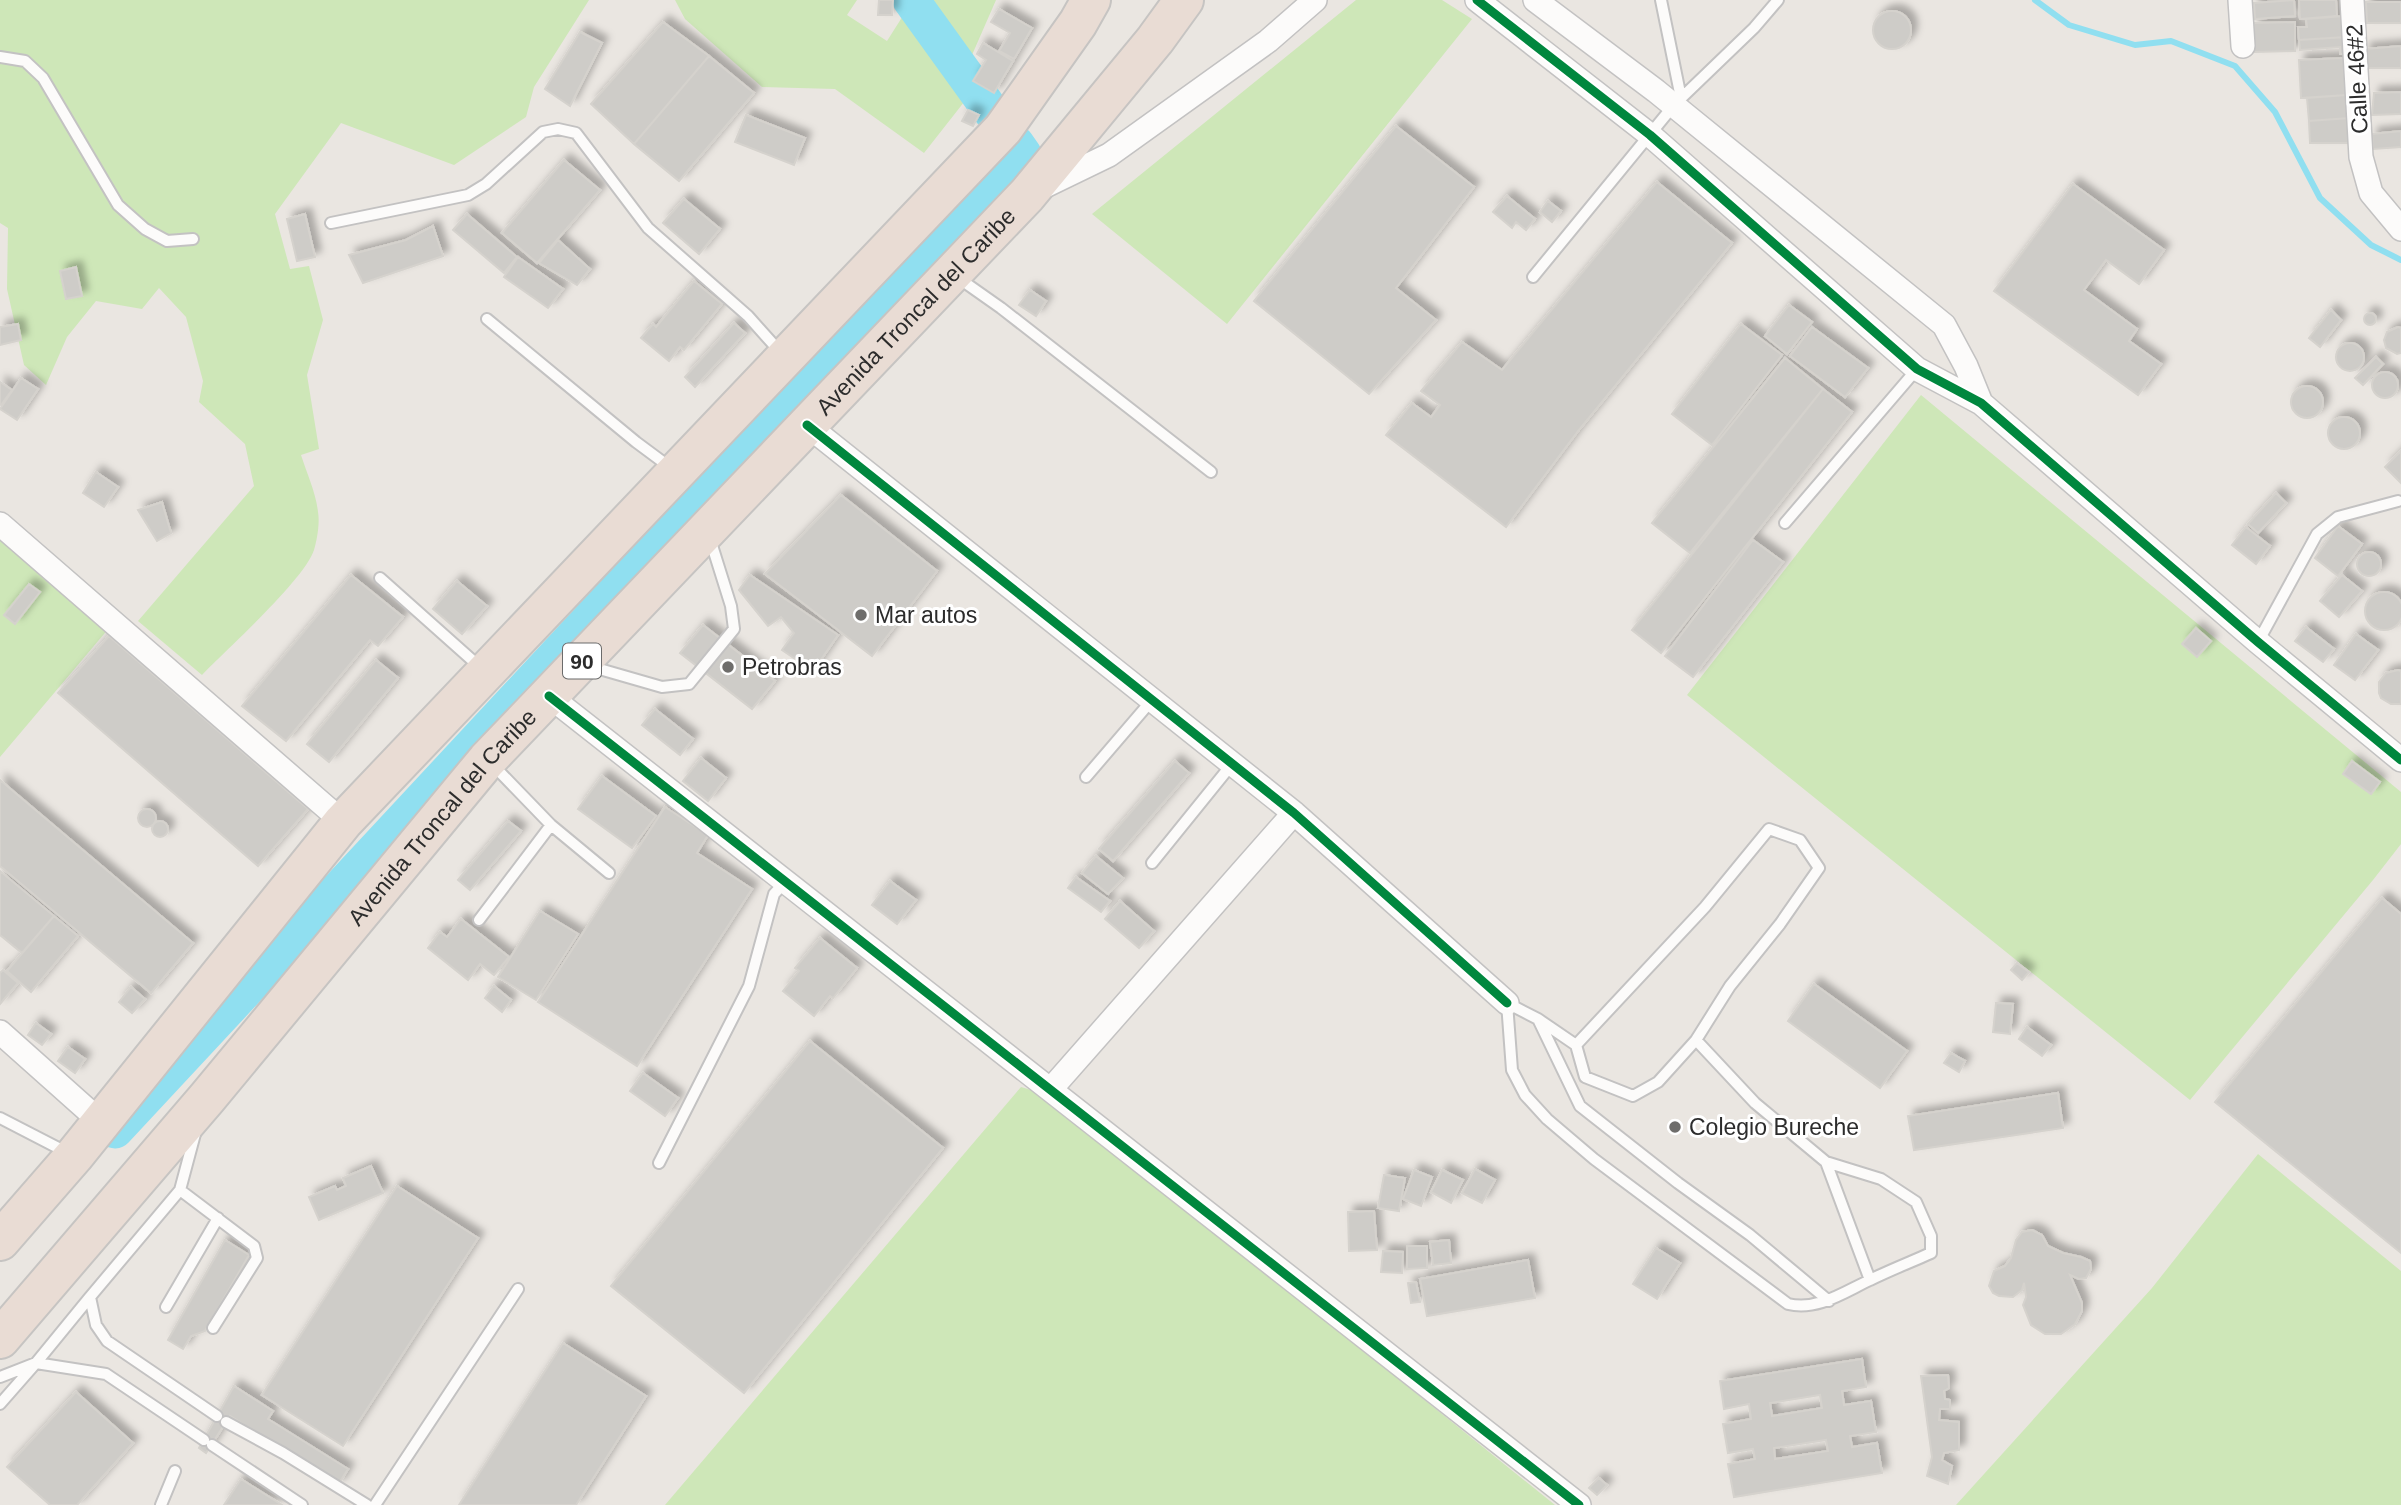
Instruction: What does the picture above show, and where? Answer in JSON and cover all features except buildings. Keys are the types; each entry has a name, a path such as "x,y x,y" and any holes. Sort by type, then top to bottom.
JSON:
{"highway":[{"path":"0,1241 102,1123 343,822 1003,129 1078,23 1091,0"},
{"name":"Avenida Troncal del Caribe","path":"0,1339 207,1098 487,760 1027,195 1156,40 1184,0"}],"street":[{"path":"1027,195 1109,155 1268,41 1315,0"},
{"path":"1477,0 1650,135 1917,369 1981,403 2258,642 2401,760"},
{"path":"1535,0 1677,102 1944,325 1966,366 1981,403"},
{"path":"2240,0 2243,46"},
{"name":"Calle 46#2","path":"2352,0 2361,157 2371,193 2401,229"},
{"path":"807,425 1294,813 1507,1003"},
{"path":"0,524 343,822"},
{"path":"549,696 1579,1505"},
{"path":"1051,1089 1294,813"},
{"path":"0,1032 102,1123"}],"lane":[{"path":"1661,0 1677,102"},
{"path":"1533,277 1677,102 1754,28 1778,0"},
{"path":"0,57 25,61 43,78 118,205 145,229 167,241 193,239"},
{"path":"331,223 468,195 486,184 543,132 558,129 576,133 648,228 748,316 785,357"},
{"path":"952,274 1001,308 1211,472"},
{"path":"487,319 636,443 676,472"},
{"path":"1785,523 1917,369"},
{"path":"2258,642 2317,534 2338,517 2398,501"},
{"path":"580,663 662,687 689,684 734,629 731,606 707,530"},
{"path":"380,578 486,672"},
{"path":"1086,777 1152,700"},
{"path":"487,760 551,825 609,873"},
{"path":"1152,863 1231,764"},
{"path":"480,919 551,825"},
{"path":"1507,1003 1538,1018 1576,1045 1585,1077 1633,1096 1658,1082 1696,1040 1730,986 1780,924 1819,868 1800,840 1769,829 1705,907 1576,1045"},
{"path":"659,1163 749,986 774,894 786,881"},
{"path":"1507,1003 1512,1070 1525,1095 1547,1119 1594,1159 1788,1304 1801,1307 1829,1301 1931,1254 1931,1236 1916,1202 1881,1179 1826,1162 1755,1103 1696,1040"},
{"path":"1538,1018 1580,1106 1678,1183 1750,1234 1829,1301"},
{"path":"0,1404 180,1190 207,1098"},
{"path":"0,1118 74,1156"},
{"path":"1826,1162 1870,1280"},
{"path":"180,1190 254,1245 257,1258 213,1328"},
{"path":"166,1307 218,1218"},
{"path":"375,1505 518,1289"},
{"path":"90,1297 96,1325 107,1341 222,1419 367,1505"},
{"path":"0,1377 36,1363 106,1374 302,1505"},
{"path":"161,1505 175,1471"}],"green space":[{"path":"0,0 589,0 534,87 526,117 454,165 341,123 275,214 290,269 309,266 323,320 307,375 319,449 301,455 317,505 317,536 314,550 296,579 202,675 138,621 254,486 245,444 199,402 203,381 186,317 159,288 142,309 96,301 67,337 46,385 24,365 7,289 8,228 0,223"},
{"path":"675,0 857,0 847,15 887,41 913,0 996,0 972,55 968,97 924,153 835,89 762,87 685,19"},
{"path":"1356,0 1442,0 1472,19 1227,324 1092,214"},
{"path":"1921,395 2401,792 2401,844 2190,1100 1687,695"},
{"path":"0,511 66,579 115,621 0,757"},
{"path":"1021,1087 1045,1094 1555,1505 665,1505"},
{"path":"2258,1154 2401,1271 2401,1505 1956,1505 2152,1288"}],"waterway":[{"path":"911,0 991,111"},
{"path":"2035,0 2069,25 2135,45 2171,41 2235,66 2275,112 2320,198 2371,245 2401,260"},
{"path":"115,1130 1023,154 1016,144"}],"cycle path":[{"path":"1477,0 1650,135 1917,369 1981,403 2258,642 2401,760"},
{"path":"807,425 1294,813 1507,1003"},
{"path":"549,696 1579,1505"}],"place":[{"name":"Mar autos","path":"861,615"},
{"name":"Petrobras","path":"728,667"},
{"name":"Colegio Bureche","path":"1675,1127"}]}
